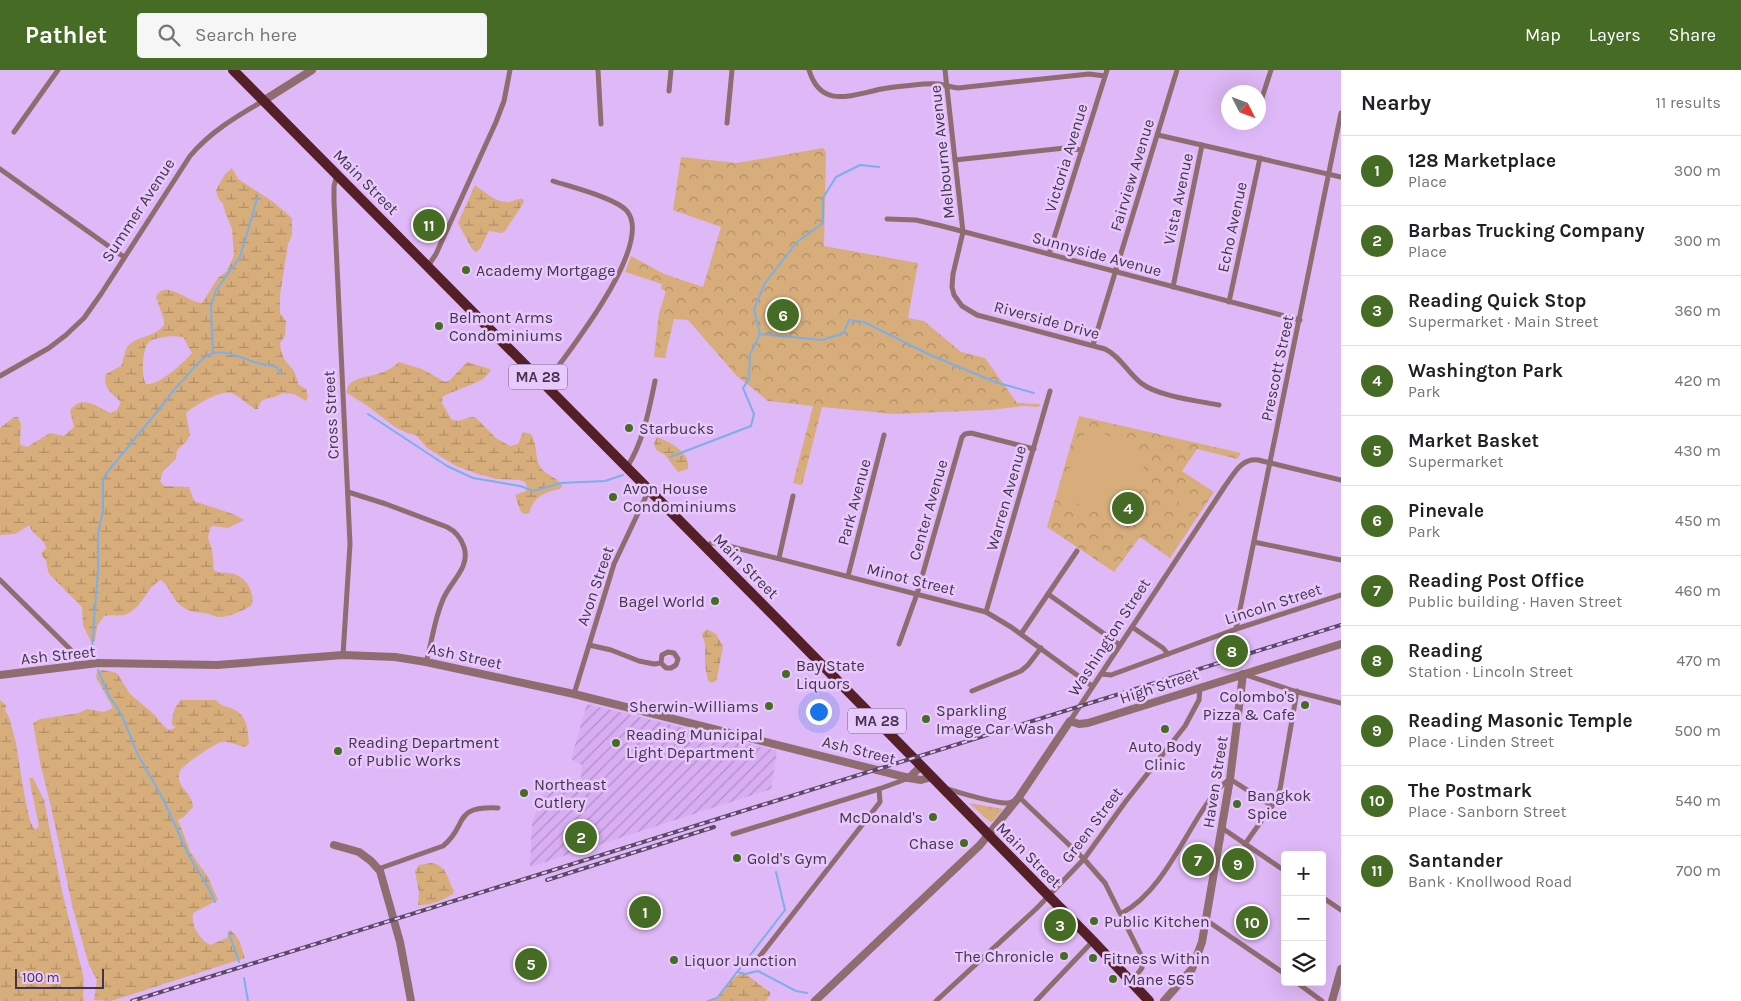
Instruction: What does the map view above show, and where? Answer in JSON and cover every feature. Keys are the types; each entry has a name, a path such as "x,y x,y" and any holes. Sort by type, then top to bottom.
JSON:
{"main road":[{"name":"Main Street","path":"233,70 650,490 1093,941 1149,1001"}],"street":[{"path":"14,132 58,70"},
{"name":"Summer Avenue","path":"0,376 42,352 72,330 84,318 194,151 215,131 312,70"},
{"path":"428,266 436,254 496,122 504,101 510,70"},
{"path":"598,70 601,124"},
{"path":"669,91 671,70"},
{"path":"727,123 732,70"},
{"path":"809,70 819,88 828,94 839,97 906,86 938,84 958,88 1106,73"},
{"name":"Melbourne Avenue","path":"945,70 963,232"},
{"name":"Fairview Avenue","path":"1093,345 1177,70"},
{"path":"1266,85 1270,70"},
{"name":"Victoria Avenue","path":"1049,254 1106,73"},
{"name":"Prescott Street","path":"1236,629 1341,113"},
{"path":"1158,135 1341,177"},
{"name":"Vista Avenue","path":"1173,287 1202,145"},
{"path":"955,160 1065,148 1082,150"},
{"name":"Echo Avenue","path":"1229,302 1260,158"},
{"path":"0,169 124,257"},
{"name":"Cross Street","path":"337,175 334,186 334,201 350,544 343,655"},
{"path":"545,384 606,298 624,261 632,231 630,216 617,203 553,181"},
{"name":"Sunnyside Avenue","path":"887,219 916,220 1300,320"},
{"name":"Riverside Drive","path":"963,232 952,283 954,295 962,306 977,314 1110,351 1137,380 1149,388 1158,392 1219,405"},
{"path":"627,468 633,459 638,444 655,381"},
{"name":"Warren Avenue","path":"986,612 1050,391"},
{"name":"Center Avenue","path":"899,644 917,594 961,440 965,434 1034,449"},
{"name":"Park Avenue","path":"848,576 884,435"},
{"name":"Washington Street","path":"815,1001 971,854 1019,797 1238,467 1252,460 1270,462 1341,480"},
{"name":"Avon Street","path":"574,694 614,564 650,490"},
{"path":"348,492 447,527 455,532 463,542 466,553 465,561 462,570 446,592 441,603 426,662"},
{"path":"778,558 793,496"},
{"name":"Minot Street","path":"705,546 718,542 986,612 1021,634 1092,686"},
{"path":"1254,542 1341,560"},
{"path":"1021,634 1077,551"},
{"path":"0,580 73,653 79,665"},
{"path":"1048,594 1120,645"},
{"name":"Lincoln Street","path":"1101,674 1111,675 1236,629 1341,595"},
{"path":"1132,628 1156,643 1168,654"},
{"name":"High Street","path":"1070,721 1079,724 1088,723 1341,644"},
{"path":"589,645 611,650 644,662 661,663"},
{"path":"972,691 1021,671 1041,648"},
{"name":"Ash Street","path":"2,675 79,665 119,663 217,665 343,655 384,655 426,662 574,694 909,778 921,780 932,777"},
{"path":"1243,674 1341,703"},
{"name":"Haven Street","path":"1164,1001 1194,965 1201,947 1230,778 1243,674"},
{"name":"Green Street","path":"936,1001 1049,896 1084,859 1126,801 1185,726 1199,700 1200,687"},
{"path":"1245,844 1272,806 1278,794 1282,781 1297,691"},
{"name":"Ash Street","path":"909,778 921,766"},
{"path":"733,834 880,789 909,778"},
{"path":"1122,914 1158,880 1214,794 1230,778 1272,806"},
{"path":"942,788 1006,803 1012,802 1019,797 1084,859 1105,883 1122,914 1143,960 1142,968 1132,981"},
{"path":"753,965 880,802 880,789"},
{"path":"378,869 443,846 449,840 463,817 471,810 480,807 498,808"},
{"path":"1222,828 1281,868"},
{"path":"334,844 359,852 378,869 384,882 398,934 411,1001"},
{"path":"1326,900 1341,910"},
{"path":"1206,920 1281,971"},
{"path":"1036,1001 1093,941"},
{"path":"1332,1001 1341,969"},
{"path":"1301,986 1322,1001"}],"shaded area":[{"path":"587,704 777,751 771,789 530,867 532,824 544,786 580,788 582,765 571,759"}],"green space":[{"path":"823,148 826,152 824,246 918,263 908,318 924,321 961,352 985,358 1017,403 1040,404 1039,407 1024,406 990,410 894,414 822,407 802,485 793,483 813,406 768,401 736,375 688,320 674,319 665,358 654,357 659,313 666,291 661,289 662,284 625,272 631,256 664,274 703,287 721,227 673,210 681,157 737,163"},
{"path":"232,168 238,179 272,201 292,218 292,235 288,244 280,295 280,313 286,321 285,336 280,343 284,359 294,371 299,385 306,389 308,397 306,401 294,394 282,393 278,396 264,399 258,409 255,409 237,396 227,392 201,403 186,413 190,435 186,442 177,450 176,459 163,471 160,481 164,486 189,487 194,501 233,514 244,520 228,528 213,526 210,528 208,538 212,549 214,570 237,575 244,580 251,590 252,603 251,606 235,614 226,616 217,617 206,613 193,612 180,605 161,580 152,587 132,611 124,615 104,616 97,626 95,641 91,642 83,625 82,607 50,575 46,561 41,554 46,548 45,544 33,532 30,526 15,534 0,535 0,428 14,417 18,417 21,424 20,443 27,447 50,433 64,436 74,427 70,411 79,403 89,403 110,413 117,410 121,402 111,393 105,383 106,374 121,366 127,348 131,343 155,332 164,325 156,297 165,290 202,303 218,278 227,271 234,255 232,229 216,190 225,174","holes":["172,336 183,337 192,353 164,378 151,384 146,384 143,375 143,363 145,350 149,342"]},
{"path":"475,185 499,201 508,202 523,199 524,202 505,231 502,233 489,231 480,249 476,252 472,249 458,223"},
{"path":"399,362 422,369 445,382 450,380 467,362 490,369 491,371 483,379 443,396 442,403 451,419 457,421 475,417 496,438 510,446 518,444 523,432 531,434 535,442 541,468 560,483 562,486 560,489 541,496 534,502 529,513 523,514 515,495 526,491 527,486 525,482 496,479 456,466 427,448 416,435 395,427 347,393 347,388 353,381 384,372"},
{"path":"1079,416 1241,453 1237,459 1197,449 1182,471 1214,492 1170,558 1140,537 1114,572 1047,527"},
{"path":"1097,429 1145,456 1139,482 1132,492 1123,500 1113,505 1090,507 1069,499 1060,491 1085,433"},
{"path":"657,437 678,448 683,453 688,463 688,469 678,472 665,455 656,450 654,443"},
{"path":"1181,488 1200,500 1193,511 1174,499"},
{"path":"707,629 716,634 723,646 717,679 712,683 708,681 705,665 705,644 702,634"},
{"path":"102,670 117,673 130,694 155,715 168,730 176,727 172,725 173,715 175,708 181,700 216,700 221,705 238,712 244,719 249,744 245,747 228,742 218,743 182,768 179,779 180,783 191,799 193,807 184,817 178,820 191,853 208,877 218,900 193,913 193,923 197,932 210,945 227,938 229,930 233,932 238,938 245,958 111,1001 94,1000 97,980 89,965 73,909 33,723 40,719 79,713 87,709 104,712 113,708 96,677 97,672"},
{"path":"0,700 6,705 5,710 9,717 16,743 30,821 35,830 39,826 29,778 33,778 44,800 62,891 84,979 84,1001 0,1001"},
{"path":"969,803 1003,809 990,822"},
{"path":"431,863 443,869 454,891 453,894 441,900 427,905 418,905 419,892 415,871 419,865"},
{"path":"743,972 771,993 766,1001 708,1001 717,998 733,978"}],"waterway":[{"path":"760,334 754,309 765,283 797,242 823,223 823,198 836,177 860,165 879,167"},
{"path":"213,352 211,306 216,290 240,257 258,196"},
{"path":"670,457 751,426 754,414 743,388 749,379 750,354 760,334 822,340 844,333 849,320 864,322 928,354 995,382 1034,393"},
{"path":"93,655 98,534 103,511 103,480 105,475 175,389 209,355 216,353 232,354 254,362 277,367 281,374"},
{"path":"368,414 447,466 473,478 520,486 534,491 561,483 605,481 623,475"},
{"path":"98,670 109,696 120,712 138,755 163,799 189,856 215,902"},
{"path":"708,1001 717,998 785,910 776,872"},
{"path":"229,933 239,962"},
{"path":"738,972 745,974 758,971 796,991 807,993"},
{"path":"244,978 248,1001"}],"railway":[{"path":"132,1001 1341,625"},
{"path":"547,880 714,827"}],"place":[{"name":"Santander","path":"429,225"},
{"name":"Academy Mortgage","path":"466,270"},
{"name":"Pinevale","path":"783,315"},
{"name":"Belmont Arms Condominiums","path":"439,326"},
{"name":"Starbucks","path":"629,428"},
{"name":"Avon House Condominiums","path":"613,497"},
{"name":"Washington Park","path":"1128,508"},
{"name":"Bagel World","path":"715,601"},
{"name":"Reading","path":"1232,651"},
{"name":"Bay State Liquors","path":"786,674"},
{"name":"Colombo's Pizza & Cafe","path":"1305,705"},
{"name":"Sherwin-Williams","path":"769,706"},
{"name":"Sparkling Image Car Wash","path":"926,719"},
{"name":"Auto Body Clinic","path":"1165,729"},
{"name":"Reading Municipal Light Department","path":"616,743"},
{"name":"Reading Department of Public Works","path":"338,751"},
{"name":"Northeast Cutlery","path":"524,793"},
{"name":"Bangkok Spice","path":"1237,804"},
{"name":"McDonald's","path":"933,817"},
{"name":"Barbas Trucking Company","path":"581,837"},
{"name":"Chase","path":"964,843"},
{"name":"Gold's Gym","path":"737,858"},
{"name":"Reading Post Office","path":"1198,860"},
{"name":"Reading Masonic Temple","path":"1238,864"},
{"name":"128 Marketplace","path":"645,912"},
{"name":"Public Kitchen","path":"1094,921"},
{"name":"The Postmark","path":"1252,922"},
{"name":"Reading Quick Stop","path":"1060,925"},
{"name":"The Chronicle","path":"1064,956"},
{"name":"Fitness Within","path":"1093,958"},
{"name":"Liquor Junction","path":"674,960"},
{"name":"Market Basket","path":"531,964"},
{"name":"Mane 565","path":"1113,979"}]}
